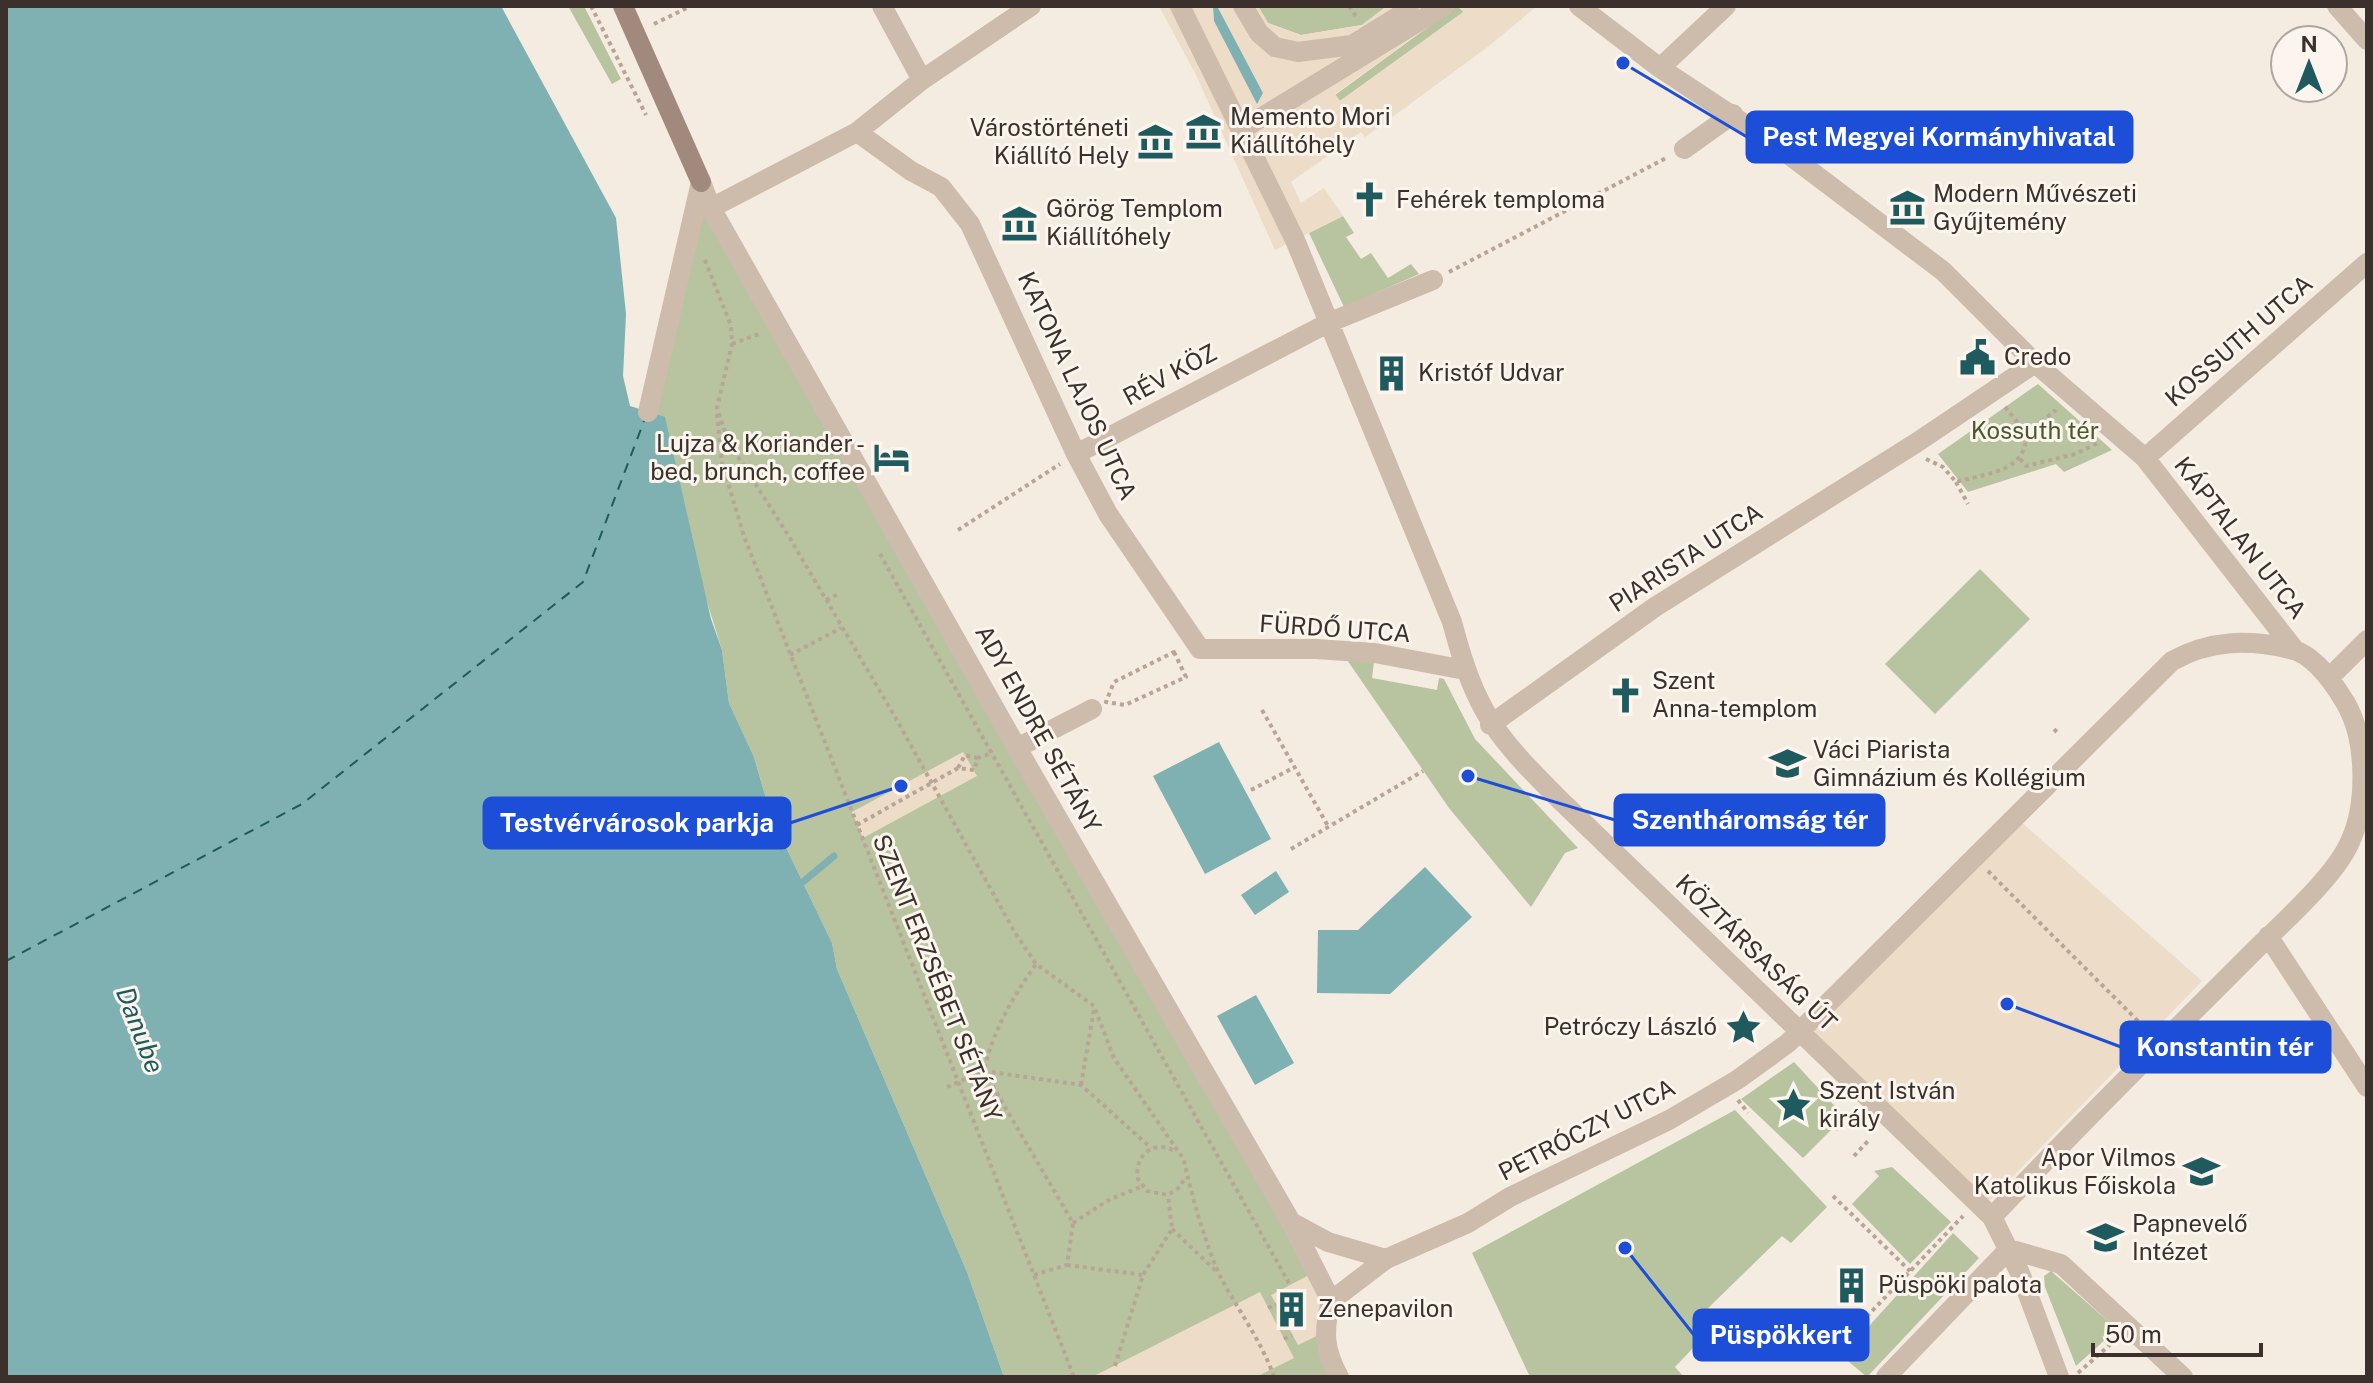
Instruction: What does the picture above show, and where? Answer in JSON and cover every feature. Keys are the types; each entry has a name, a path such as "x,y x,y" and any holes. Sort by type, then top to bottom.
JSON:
{"street":[{"path":"623,6 701,182 648,412"},
{"path":"882,6 922,80"},
{"path":"711,208 857,132 922,80 1031,6"},
{"name":"KÖZTÁRSASÁG ÚT","path":"1180,6 1295,240 1452,622 1465,670 1490,725 1560,800 1992,1217 2009,1249 2059,1377"},
{"path":"1249,10 1275,47 1298,52 1352,45 1366,29 1407,11 1409,6"},
{"path":"1241,130 1444,6"},
{"path":"1579,6 1660,68 1733,114 1943,271 2035,363 2145,458"},
{"path":"1660,68 1726,6"},
{"path":"2337,6 2367,40"},
{"path":"1684,149 1733,114"},
{"name":"KATONA LAJOS UTCA","path":"857,132 911,171 941,187 970,224 1076,454 1108,514 1200,649"},
{"name":"ADY ENDRE SÉTÁNY","path":"701,182 711,208 1017,748 1291,1222 1331,1301"},
{"name":"KOSSUTH UTCA","path":"2145,458 2367,263"},
{"name":"RÉV KÖZ","path":"1076,454 1328,323 1433,280"},
{"path":"1920,450 2035,363"},
{"name":"PIARISTA UTCA","path":"1490,725 1655,607 1920,450"},
{"name":"KÁPTALAN UTCA","path":"2145,458 2294,649 2330,677"},
{"path":"1992,1217 2268,936 2333,868 2350,844 2359,807 2361,764 2351,713 2330,677 2367,640"},
{"name":"PETRÓCZY UTCA","path":"1331,1301 1386,1259 1454,1230 1510,1197 1669,1120 1737,1080 1800,1030 2172,661 2198,647 2240,642 2294,649"},
{"name":"FÜRDŐ UTCA","path":"1200,649 1316,649 1375,653 1465,670"},
{"path":"1017,748 1092,709"},
{"path":"2268,936 2367,1087"},
{"path":"1291,1222 1328,1242 1386,1259"},
{"path":"1886,1377 2009,1249 2061,1264 2183,1377"},
{"path":"1331,1301 1323,1333 1330,1361 1339,1377"}],"path":[{"path":"591,6 648,119"},
{"path":"634,32 691,6"},
{"path":"1349,6 1366,29"},
{"path":"1433,280 1684,149"},
{"path":"691,226 731,326 732,344 717,408 728,441 842,627 1036,964 1094,1006 1114,1058 1184,1160 1185,1176 1196,1197 1219,1274 1274,1377"},
{"path":"732,344 757,335 752,321"},
{"path":"2026,433 2065,404"},
{"path":"1956,482 2006,468 2020,459 2027,448 2026,433 2004,405"},
{"name":"SZENT ERZSÉBET SÉTÁNY","path":"717,408 722,463 744,536 1074,1377"},
{"path":"2020,459 2026,466 2042,463 2099,442"},
{"path":"1920,450 1930,464 1943,467 1968,504"},
{"path":"958,530 1076,454"},
{"path":"875,544 1290,1285"},
{"path":"826,600 837,595"},
{"path":"790,655 842,627"},
{"path":"1114,682 1174,652 1186,677 1125,705"},
{"path":"1262,710 1329,827"},
{"path":"857,825 958,768 965,755 978,758"},
{"path":"958,768 974,770 976,765"},
{"path":"1251,790 1295,767"},
{"path":"1291,849 1423,771"},
{"path":"1981,864 2145,1028"},
{"path":"1036,964 1014,996 990,1045 984,1071 1073,1223 1067,1265"},
{"path":"1081,1085 1094,1006"},
{"path":"947,1087 984,1071 1081,1085 1151,1148"},
{"path":"1737,1098 1748,1113"},
{"path":"1854,1156 1868,1141"},
{"path":"1176,1151 1160,1146 1151,1148 1141,1157 1136,1169 1142,1187 1155,1195 1168,1195 1180,1187 1185,1176"},
{"path":"1073,1223 1110,1199 1142,1187"},
{"path":"1115,1366 1143,1275 1172,1229 1168,1195"},
{"path":"1833,1196 1910,1271"},
{"path":"1828,1357 1961,1218"},
{"path":"1172,1229 1219,1274"},
{"path":"1034,1275 1067,1265 1143,1275"},
{"path":"1268,1308 1276,1304"},
{"path":"2073,1377 2129,1327"},
{"path":"1284,1339 1292,1335"}],"green space":[{"path":"568,6 584,6 621,79 612,84"},
{"path":"1258,6 1387,6 1362,25 1301,35 1268,23"},
{"path":"1457,6 1464,12 1340,101 1335,95"},
{"path":"701,182 1291,1222 1339,1377 1004,1377 967,1272 837,969 832,943 771,816 754,757 729,703 722,650 648,412"},
{"path":"1343,216 1354,233 1346,237 1361,259 1371,253 1388,278 1411,264 1419,274 1344,307 1309,233"},
{"name":"Kossuth tér","path":"2038,384 2112,450 2064,472 2056,464 1968,492 1938,454"},
{"path":"1980,569 2030,619 1935,714 1885,664"},
{"path":"1375,653 1372,678 1437,690 1439,678 1444,679 1475,739 1578,848 1565,853 1531,907 1449,808 1345,657"},
{"path":"1794,1062 1842,1114 1837,1131 1833,1128 1803,1158 1741,1099"},
{"path":"1735,1110 1827,1207 1791,1243 1782,1236 1700,1316 1711,1329 1675,1367 1684,1377 1530,1377 1472,1253"},
{"path":"1892,1167 1951,1222 1910,1264 1852,1204 1879,1176 1874,1171"},
{"path":"1953,1233 1979,1258 1867,1377 1842,1356"},
{"path":"2051,1271 2117,1329 2076,1366 2045,1287 2044,1276"}],"shaded area":[{"path":"1159,6 1213,6 1214,21 1257,103 1263,93 1217,6 1258,6 1268,23 1301,35 1362,25 1387,6 1457,6 1335,94 1340,101 1463,12 1460,6 1537,6 1489,46 1365,137 1361,132 1291,182 1301,203 1324,188 1343,216 1275,250 1196,75"},
{"path":"963,752 977,776 863,838 852,812"},
{"path":"2020,821 2202,981 1988,1202 1810,1027"},
{"path":"1315,1272 1331,1301 1323,1333 1298,1345 1271,1295"},
{"path":"1260,1292 1294,1358 1256,1377 1092,1377"}],"water":[{"name":"Danube","path":"6,6 501,6 616,218 626,314 623,376 630,406 665,417 711,619 722,650 729,703 754,757 771,816 832,943 837,969 967,1272 1004,1377 6,1377"},
{"path":"1213,6 1217,6 1263,93 1257,104 1214,21"},
{"path":"1219,742 1271,839 1205,874 1153,776"},
{"path":"1425,867 1472,917 1390,994 1317,993 1318,930 1358,930"},
{"path":"1276,871 1289,892 1255,915 1241,895"},
{"path":"1256,995 1294,1063 1255,1085 1217,1016"}],"waterway":[{"path":"804,881 834,856"}],"ferry route":[{"path":"6,961 302,804 583,582 644,421"}],"place":[{"name":"Pest Megyei Kormányhivatal","path":"1623,63"},
{"name":"Memento Mori Kiállítóhely","path":"1204,131"},
{"name":"Várostörténeti Kiállító Hely","path":"1155,142"},
{"name":"Fehérek temploma","path":"1370,200"},
{"name":"Modern Művészeti Gyűjtemény","path":"1907,208"},
{"name":"Görög Templom Kiállítóhely","path":"1020,223"},
{"name":"Credo","path":"1978,357"},
{"name":"Kristóf Udvar","path":"1392,373"},
{"name":"Lujza & Koriander - bed, brunch, coffee","path":"891,458"},
{"name":"Szent Anna-templom","path":"1626,695"},
{"name":"Váci Piarista Gimnázium és Kollégium","path":"1787,764"},
{"name":"Szentháromság tér","path":"1468,776"},
{"name":"Testvérvárosok parkja","path":"901,786"},
{"name":"Konstantin tér","path":"2007,1004"},
{"name":"Petróczy László","path":"1743,1027"},
{"name":"Szent István király","path":"1793,1105"},
{"name":"Apor Vilmos Katolikus Főiskola","path":"2202,1172"},
{"name":"Papnevelő Intézet","path":"2106,1238"},
{"name":"Püspökkert","path":"1625,1248"},
{"name":"Püspöki palota","path":"1852,1285"},
{"name":"Zenepavilon","path":"1292,1309"}]}
